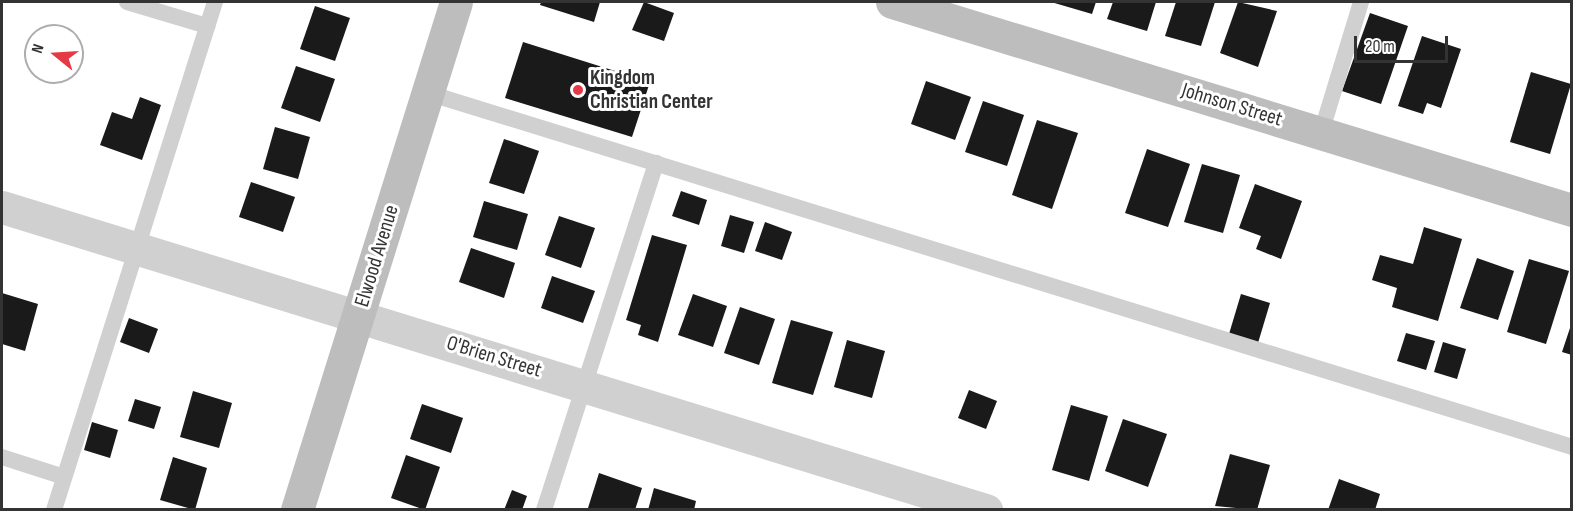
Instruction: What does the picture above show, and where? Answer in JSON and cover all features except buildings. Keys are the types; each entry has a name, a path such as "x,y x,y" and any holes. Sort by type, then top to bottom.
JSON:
{"street":[{"name":"Elwood Avenue","path":"297,510 456,2"},
{"name":"Johnson Street","path":"892,2 1572,210"},
{"name":"O'Brien Street","path":"2,207 583,383 986,510"}],"lane":[{"path":"127,2 207,26"},
{"path":"54,510 135,248 215,2"},
{"path":"1321,133 1361,2"},
{"path":"428,93 1572,447"},
{"path":"544,510 583,383 656,163"},
{"path":"2,457 64,477"}],"place":[{"name":"Kingdom Christian Center","path":"578,90"}]}
